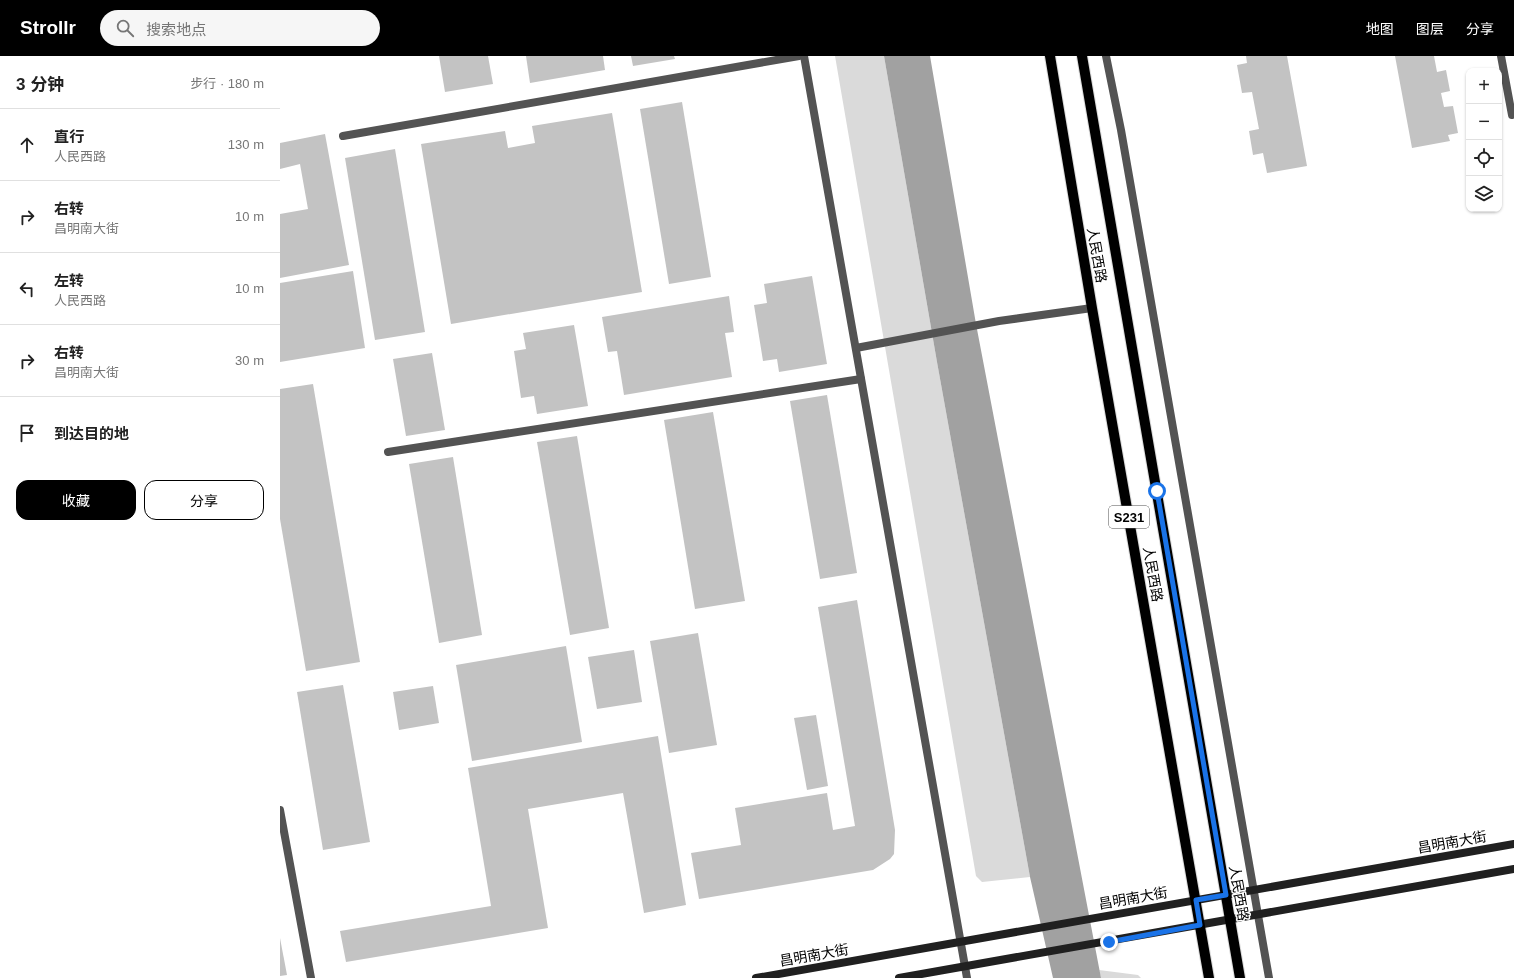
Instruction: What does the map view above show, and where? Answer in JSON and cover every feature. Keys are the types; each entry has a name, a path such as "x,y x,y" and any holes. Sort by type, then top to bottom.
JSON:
{"main road":[{"name":"人民西路","path":"1050,56 1092,308 1209,978"},
{"name":"人民西路","path":"1082,56 1240,978"},
{"name":"昌明南大街","path":"756,978 1514,844"},
{"path":"899,978 1514,870"}],"street":[{"path":"343,136 799,56"},
{"path":"804,56 968,978"},
{"path":"1106,56 1121,130 1269,978"},
{"path":"1501,56 1512,115"},
{"path":"856,348 922,335 1092,308"},
{"path":"388,452 861,379"},
{"path":"280,810 310,978"}],"shaded area":[{"path":"835,56 884,56 937,362 1030,877 982,882 976,876"},
{"path":"884,56 930,56 976,324 1101,978 1053,978 1030,877 937,362"},
{"path":"1099,970 1138,975 1141,978 1101,978"}],"building":[{"path":"439,56 488,56 493,84 445,92"},
{"path":"526,56 603,56 605,70 530,83"},
{"path":"631,56 674,56 675,59 633,66"},
{"path":"1246,56 1287,56 1307,166 1267,173 1263,153 1253,155 1249,131 1259,129 1252,92 1242,93 1237,65 1247,63"},
{"path":"1395,56 1434,56 1437,72 1446,70 1450,91 1441,93 1444,107 1453,106 1458,133 1448,135 1450,141 1412,148"},
{"path":"682,102 711,277 669,284 640,109"},
{"path":"612,113 642,292 451,324 421,144 505,131 508,148 535,143 532,126"},
{"path":"325,134 349,265 280,278 280,214 308,209 300,164 280,169 280,143"},
{"path":"395,149 425,332 375,340 345,158"},
{"path":"353,271 365,348 280,362 280,283"},
{"path":"812,276 827,364 779,372 777,359 763,361 754,305 767,303 764,284"},
{"path":"729,296 734,332 725,333 732,377 624,395 617,351 608,352 602,317"},
{"path":"574,325 588,406 537,414 534,396 521,398 514,351 526,349 523,333"},
{"path":"432,353 445,430 406,436 393,359"},
{"path":"313,384 360,662 306,671 280,519 280,389"},
{"path":"827,395 857,573 820,579 790,401"},
{"path":"713,412 745,601 695,609 664,420"},
{"path":"577,436 609,628 570,635 537,442"},
{"path":"453,457 482,635 439,643 409,464"},
{"path":"857,600 895,830 894,854 890,859 873,870 699,899 691,853 741,845 735,808 827,793 833,830 855,826 818,607"},
{"path":"698,633 717,745 669,753 650,641"},
{"path":"566,646 582,742 472,761 456,665"},
{"path":"634,650 642,702 597,709 588,657"},
{"path":"343,685 370,842 323,850 297,692"},
{"path":"433,686 439,723 399,730 393,692"},
{"path":"816,715 828,786 807,790 794,718"},
{"path":"658,736 686,905 644,913 623,793 528,809 548,928 346,962 340,931 491,906 468,768"},
{"path":"280,938 287,975 280,976"}],"route":[{"path":"1109,942 1200,925 1196,900 1226,895 1157,491"}]}
